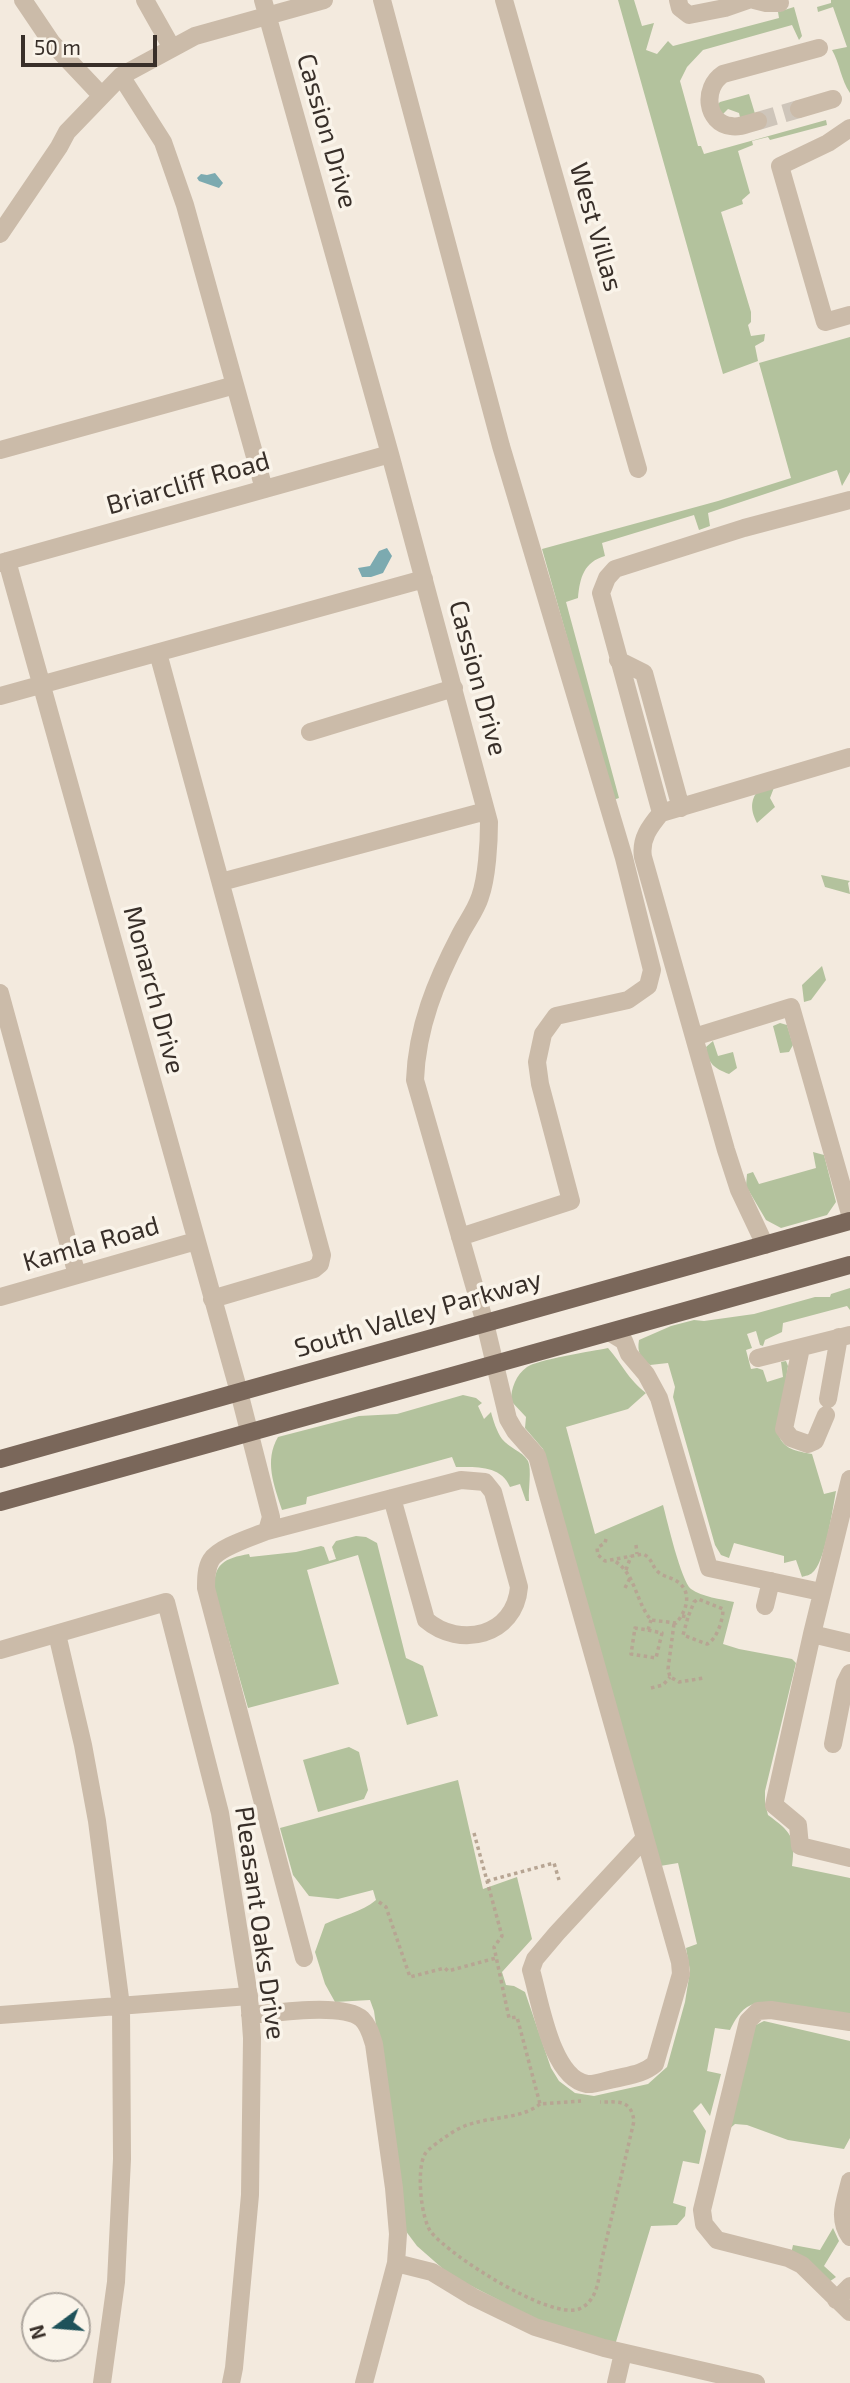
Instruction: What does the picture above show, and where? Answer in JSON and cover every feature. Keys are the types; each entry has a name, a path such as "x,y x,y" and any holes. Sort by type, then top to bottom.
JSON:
{"main road":[{"name":"South Valley Parkway","path":"0,1459 850,1221"},
{"path":"0,1502 850,1265"}],"street":[{"path":"23,0 51,43 101,95"},
{"path":"145,0 172,48"},
{"path":"3,223 67,131 121,76 195,36 265,8 324,0"},
{"path":"382,0 501,446 624,858 652,970 648,985 628,1000 556,1016 543,1034 537,1062 540,1084 570,1201 460,1237"},
{"name":"West Villas","path":"504,0 638,469"},
{"path":"678,0 680,8 689,15 748,0"},
{"path":"754,0 780,3"},
{"name":"Cassion Drive","path":"265,8 390,454 489,822 489,843 480,899 428,1004 416,1061 415,1080 485,1323 508,1419 537,1456 645,1838 680,1962 681,1974 655,2064 646,2072 588,2084 575,2079 563,2069 554,2049 531,1970 535,1959 557,1933 645,1838"},
{"path":"758,121 733,127 724,125 715,117 709,103 709,88 715,79 723,74 819,48"},
{"path":"121,76 163,142 185,205 264,489"},
{"path":"799,109 833,99"},
{"path":"849,135 780,166 825,322 850,315"},
{"path":"0,450 234,385"},
{"name":"Briarcliff Road","path":"4,562 390,454"},
{"path":"661,813 601,593 607,578 615,569 744,528 850,500"},
{"name":"Monarch Drive","path":"4,562 239,1392 271,1517 267,1531"},
{"path":"0,696 424,579"},
{"path":"158,653 322,1255 320,1264 314,1269 212,1299"},
{"path":"618,660 644,673 681,808"},
{"path":"310,732 454,688"},
{"path":"765,1244 739,1190 642,850 643,841 661,813 850,757"},
{"path":"221,882 486,811"},
{"path":"0,993 78,1275"},
{"path":"694,1037 791,1007 843,1160 850,1214"},
{"name":"Kamla Road","path":"0,1297 196,1241"},
{"path":"611,1333 624,1340 629,1354 646,1374 659,1398 709,1568 821,1592"},
{"path":"758,1358 844,1336 827,1407 815,1441 808,1444 791,1438 784,1429 801,1348"},
{"path":"850,1479 847,1503 821,1592 774,1805 798,1825 800,1846 850,1858"},
{"path":"304,1958 206,1588 207,1572 211,1559 222,1550 267,1531 392,1498 461,1480 485,1482 493,1492 519,1587 518,1601 511,1615 483,1633 470,1636 452,1635 436,1629 426,1620 392,1498"},
{"path":"765,1606 771,1581"},
{"name":"Pleasant Oaks Drive","path":"57,1634 166,1602 220,1813 252,2038 250,2195 231,2383"},
{"path":"0,1650 57,1634 83,1745 97,1821 121,2006 122,2159 116,2268 102,2383"},
{"path":"812,1634 850,1643"},
{"path":"833,1744 848,1680"},
{"path":"0,2015 248,1996"},
{"path":"850,2022 771,2010 758,2011 748,2021 702,2210 704,2224 717,2239 788,2258 802,2265 843,2306 850,2286"},
{"path":"250,2015 342,2011 361,2018 368,2026 374,2044 398,2234 396,2263 364,2383"},
{"path":"850,2181 842,2216 845,2230 850,2237"},
{"path":"396,2263 432,2272 473,2297 535,2327 623,2353 756,2383"},
{"path":"616,2383 623,2353"}],"path":[{"path":"606,1539 605,1544 597,1548 598,1555 605,1561 637,1554 647,1555 660,1574 681,1584 685,1590 687,1604 685,1616 683,1635 707,1644 714,1639 723,1609 698,1600 685,1616 674,1624 668,1669 670,1677 679,1682 704,1678"},
{"path":"636,1545 637,1554"},
{"path":"626,1570 632,1556"},
{"path":"613,1560 626,1570 641,1608 651,1620"},
{"path":"625,1588 629,1578"},
{"path":"651,1620 674,1624"},
{"path":"648,1630 651,1620"},
{"path":"635,1628 648,1630 662,1633 656,1658 631,1654 635,1628"},
{"path":"651,1688 663,1685 670,1677"},
{"path":"474,1833 502,1936 494,1947 509,2018 517,2017 540,2104"},
{"path":"487,1881 554,1863 559,1880"},
{"path":"379,1902 386,1907 410,1977 444,1968 448,1971 496,1958"},
{"path":"587,2102 540,2104 534,2109 472,2123 453,2131 424,2155 421,2174 421,2204 430,2231 461,2259 519,2293 571,2311 582,2308 590,2300 599,2283 601,2263 634,2121 631,2108 622,2102 597,2102"}],"green space":[{"path":"618,0 634,0 642,26 654,23 646,50 657,54 668,41 673,46 779,18 778,12 794,7 802,36 799,40 792,25 703,50 687,67 680,81 698,146 701,146 704,154 826,120 827,125 770,140 768,137 752,141 753,145 738,151 750,193 742,200 743,204 721,212 751,312 751,322 748,325 751,336 765,334 764,341 755,346 758,361 723,374"},
{"path":"831,0 850,0 850,93 832,50 847,47 833,7 818,12 817,7 831,3"},
{"path":"749,94 756,117 741,121 739,113 728,109 720,117 716,106 720,102"},
{"path":"850,337 850,472 842,486 837,470 708,513 710,526 699,530 694,515 602,543 605,556 592,562 584,571 578,598 566,602 619,798 613,800 542,549 718,501 791,478 759,363"},
{"path":"762,785 775,785 770,798 775,807 757,823 752,803"},
{"path":"821,875 850,881 850,894 825,887"},
{"path":"822,966 826,980 811,1000 804,1002 802,985"},
{"path":"780,1023 787,1025 793,1045 789,1052 780,1053 773,1026"},
{"path":"713,1041 718,1056 733,1052 737,1068 729,1074 716,1067 708,1058 706,1047"},
{"path":"813,1152 824,1155 836,1202 827,1215 781,1228 766,1220 746,1186 747,1174 753,1172 759,1184 816,1168"},
{"path":"850,1288 850,1310 847,1306 783,1323 782,1332 765,1340 763,1346 760,1345 756,1331 747,1334 752,1348 746,1350 751,1369 763,1370 767,1382 783,1377 781,1362 786,1361 788,1366 778,1433 780,1439 791,1449 812,1454 824,1494 836,1491 828,1535 817,1568 802,1577 796,1560 784,1563 784,1556 734,1543 729,1558 721,1555 715,1545 673,1397 675,1387 668,1363 650,1365 639,1351 639,1340 671,1326 694,1320 754,1314 815,1297 830,1297 831,1294"},
{"path":"608,1348 646,1393 628,1409 566,1427 595,1534 663,1505 687,1584 701,1594 734,1602 723,1644 792,1659 796,1663 765,1791 768,1815 790,1836 793,1848 792,1866 850,1878 850,2019 785,2004 760,2003 744,2010 730,2030 715,2028 707,2071 721,2074 710,2116 701,2103 693,2111 706,2131 699,2164 683,2161 673,2203 686,2207 685,2216 677,2225 651,2226 615,2345 549,2326 450,2275 417,2246 405,2230 374,2011 370,2000 335,2002 325,1984 315,1952 325,1924 358,1911 376,1900 373,1890 338,1899 309,1896 293,1875 280,1828 458,1780 483,1889 517,1877 532,1939 502,1972 506,1985 525,1992 551,2068 559,2081 575,2093 594,2096 648,2084 667,2067 685,2002 690,1971 686,1948 697,1944 678,1863 660,1866 543,1449 525,1428 526,1417 511,1401 515,1382 532,1364"},
{"path":"463,1395 476,1398 482,1403 478,1406 484,1419 491,1412 502,1439 528,1461 529,1501 526,1501 520,1484 510,1487 501,1475 487,1469 456,1467 452,1457 307,1497 306,1504 282,1510 271,1464 278,1437 359,1416 397,1414"},
{"path":"356,1536 366,1537 377,1543 406,1658 423,1666 438,1716 407,1725 358,1555 307,1570 339,1684 248,1708 215,1591 218,1568 227,1560 249,1554 250,1557 296,1552 321,1546 324,1547 329,1561 336,1559 332,1547 336,1541"},
{"path":"349,1747 359,1752 368,1790 364,1799 318,1812 303,1760"},
{"path":"764,2021 850,2041 850,2138 844,2149 788,2140 747,2125 735,2124 727,2131 751,2034 756,2025"},
{"path":"833,2228 839,2241 824,2266 836,2277 829,2282 791,2254 793,2245 820,2250"}],"water":[{"path":"215,173 223,183 219,188 197,178 201,174"},
{"path":"387,548 392,556 383,573 362,577 358,568 370,566 379,551"}],"tunnel":[{"path":"758,121 799,109"}]}
